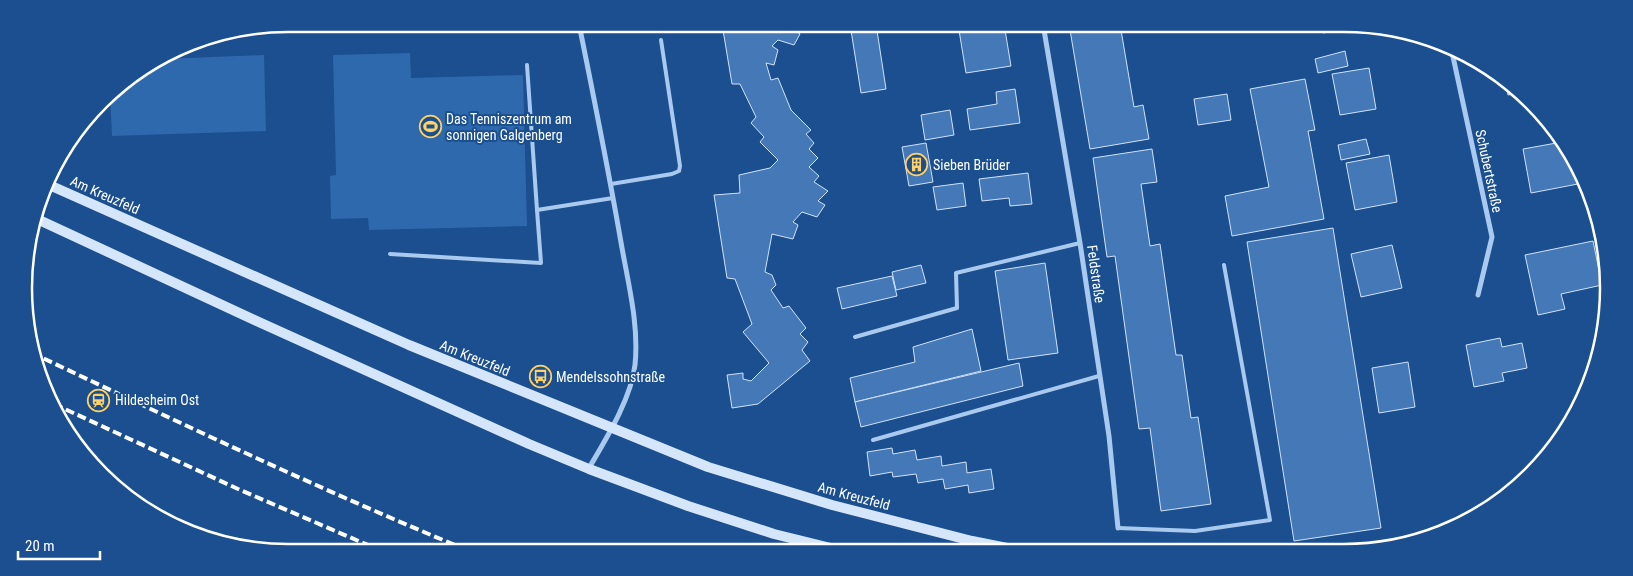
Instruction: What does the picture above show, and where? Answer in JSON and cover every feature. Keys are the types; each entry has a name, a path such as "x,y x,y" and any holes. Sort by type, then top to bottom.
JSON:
{"main road":[{"name":"Am Kreuzfeld","path":"53,187 409,345 708,467 823,502 983,544"},
{"path":"41,221 529,444 688,506 774,534 815,544"}],"street":[{"path":"581,32 614,198 637,334 635,366 631,383 612,428 589,469"},
{"name":"Feldstraße","path":"1044,32 1080,243 1109,436 1118,528"},
{"name":"Schubertstraße","path":"1453,57 1492,236 1478,295"}],"lane":[{"path":"611,184 672,174 679,171 680,166 662,40"},
{"path":"390,254 541,263 527,65"},
{"path":"537,210 614,198"},
{"path":"855,336 957,308 956,273 1080,243"},
{"path":"1118,528 1195,531 1270,520 1224,265"},
{"path":"873,440 1099,376"}],"shaded area":[{"name":"Das Tenniszentrum am sonnigen Galgenberg","path":"410,53 411,78 523,75 527,226 369,230 368,218 331,219 330,176 336,175 333,55"},
{"path":"264,55 266,131 112,136 110,104 132,85 176,58"}],"building":[{"path":"723,32 797,32 800,34 794,45 778,40 772,46 778,50 774,65 766,63 771,80 778,78 791,110 811,130 806,134 814,143 809,149 818,158 809,167 819,176 814,182 828,191 818,201 825,205 817,217 802,212 793,222 798,225 793,239 772,234 765,272 772,275 776,285 771,290 783,308 789,306 806,328 800,334 808,342 802,350 810,361 758,404 732,408 727,375 743,373 743,379 751,381 769,363 743,332 752,324 735,279 727,278 714,195 740,193 739,175 770,168 778,160 760,142 764,137 751,123 756,117 740,84 732,84"},
{"path":"851,32 877,32 886,89 861,93"},
{"path":"959,32 1005,32 1011,66 966,73"},
{"path":"1070,32 1121,32 1134,107 1143,105 1149,139 1090,149"},
{"path":"1345,51 1348,66 1318,73 1315,59"},
{"path":"1369,68 1376,109 1340,115 1332,74"},
{"path":"1305,79 1315,130 1308,131 1324,219 1232,236 1225,196 1269,187 1250,89"},
{"path":"1015,89 1020,123 970,130 967,109 997,104 996,92"},
{"path":"1227,94 1231,120 1198,125 1194,99"},
{"path":"950,110 954,135 925,140 921,115"},
{"path":"1366,139 1370,154 1341,160 1338,145"},
{"name":"Sieben Brüder","path":"926,143 933,182 909,186 902,147"},
{"path":"1555,143 1578,184 1531,193 1523,149"},
{"path":"1152,149 1157,182 1141,184 1150,246 1160,244 1176,355 1182,355 1191,418 1198,417 1211,504 1161,511 1150,428 1139,429 1115,256 1107,257 1093,158"},
{"path":"1389,155 1397,202 1355,210 1346,163"},
{"path":"1028,173 1032,204 1010,206 1009,198 982,201 979,179"},
{"path":"963,183 966,206 937,210 933,187"},
{"path":"1333,228 1381,528 1294,541 1247,242"},
{"path":"1593,241 1600,275 1600,285 1561,294 1565,309 1538,315 1525,255"},
{"path":"1392,245 1402,288 1361,297 1351,254"},
{"path":"1045,263 1058,353 1008,360 995,271"},
{"path":"921,265 926,283 896,290 892,272"},
{"path":"892,276 897,296 842,309 837,288"},
{"path":"972,329 981,371 855,402 850,378 915,362 913,347"},
{"path":"1500,338 1502,347 1522,343 1527,368 1502,373 1504,381 1474,387 1466,345"},
{"path":"1408,362 1415,407 1379,413 1372,368"},
{"path":"1019,363 1023,386 861,427 855,402"},
{"path":"892,448 893,454 915,450 917,460 941,456 942,466 966,462 967,473 991,469 994,489 969,493 968,485 945,489 943,479 918,483 916,474 893,477 892,472 870,476 867,452"}],"railway":[{"path":"42,358 306,480 453,544"},
{"path":"63,408 238,489 365,544"}],"place":[{"name":"Das Tenniszentrum am sonnigen Galgenberg","path":"430,127"},
{"name":"Sieben Brüder","path":"917,165"},
{"name":"Mendelssohnstraße","path":"540,377"},
{"name":"Hildesheim Ost","path":"99,400"}]}
